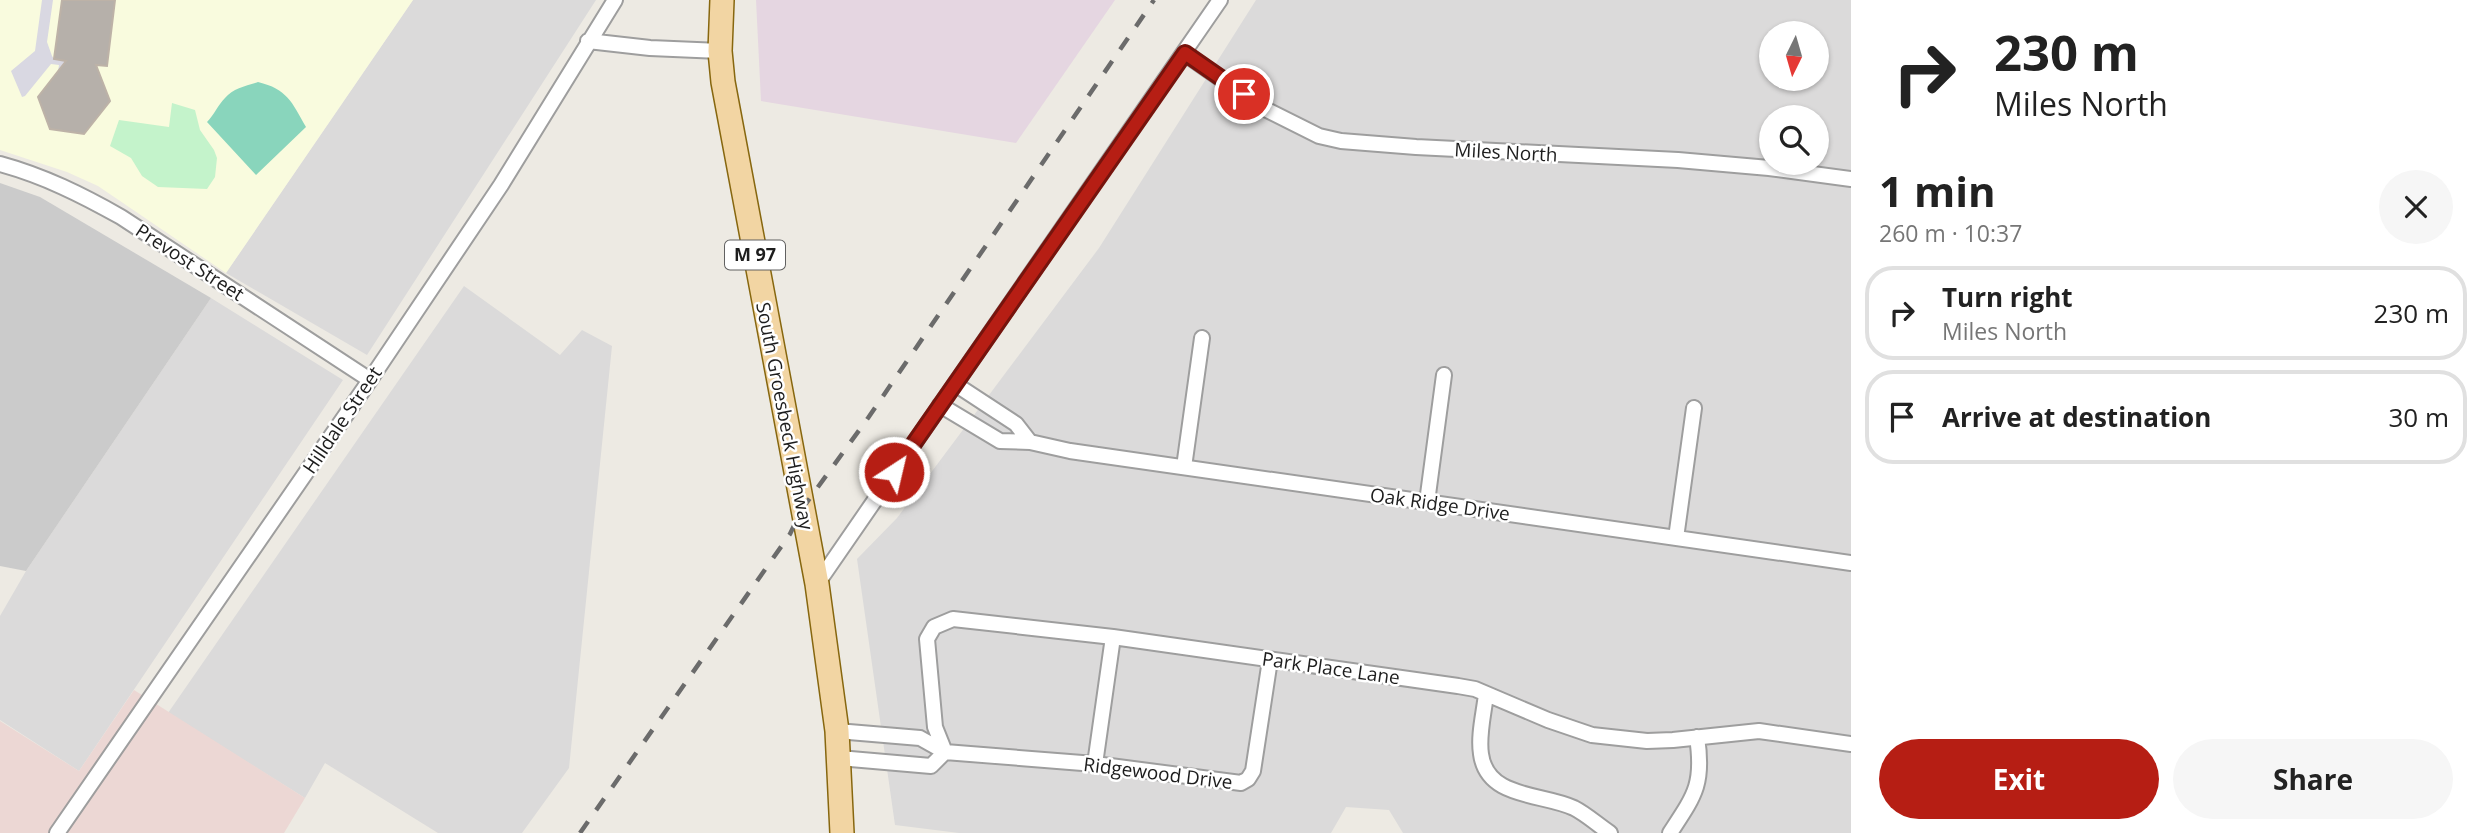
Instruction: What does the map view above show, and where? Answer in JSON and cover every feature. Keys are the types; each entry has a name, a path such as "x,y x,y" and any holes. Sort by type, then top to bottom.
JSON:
{"main road":[{"name":"South Groesbeck Highway","path":"722,0 720,51 736,155 817,584 837,731 842,833"}],"street":[{"name":"Hilldale Street","path":"57,833 370,380 501,185 615,0"},
{"path":"817,584 1220,0"},
{"path":"588,41 650,48 720,51"},
{"name":"Miles North","path":"1185,53 1263,108 1319,136 1341,141 1416,148 1678,160 1851,179"},
{"name":"Prevost Street","path":"0,164 45,178 79,193 121,217 370,380"},
{"path":"1184,467 1202,338"},
{"path":"1427,502 1444,375"},
{"path":"955,384 1016,424 1030,442"},
{"name":"Oak Ridge Drive","path":"940,405 1000,441 1030,442 1070,451 1851,563"},
{"path":"1676,538 1694,408"},
{"name":"Park Place Lane","path":"945,752 935,727 927,639 934,627 953,619 1113,637 1458,686 1486,694 1592,735 1647,741 1759,731 1851,744"},
{"path":"1095,764 1113,637"},
{"name":"Ridgewood Drive","path":"837,731 920,738 945,752 1095,764 1235,783 1248,779 1253,771 1270,660"},
{"path":"1486,694 1481,755 1496,783 1510,791 1576,809 1610,833"},
{"path":"1670,833 1696,790 1700,760 1697,737"},
{"name":"Ridgewood Drive","path":"839,758 931,766 945,752"}],"shaded area":[{"path":"0,0 413,0 226,273 98,186 67,172 0,150"},
{"path":"42,0 53,0 47,42 52,56 54,59 76,62 74,73 58,71 59,65 51,64 22,97 11,71 35,51"},
{"path":"413,0 596,0 367,355 226,273"},
{"path":"756,0 1115,0 1016,143 761,101"},
{"path":"1256,0 1851,0 1851,833 1403,833 1389,810 1346,807 1331,833 959,833 895,825 857,559 897,518 1099,248"},
{"path":"0,183 40,197 211,298 26,571 0,566"},
{"path":"464,286 560,355 582,330 612,346 569,768 522,833 438,833 325,763 305,798 168,713"},
{"path":"211,298 343,380 79,771 0,720 0,616 26,571"},
{"path":"134,690 305,798 284,833 0,833 0,721 79,771"}],"green space":[{"path":"258,82 276,88 288,98 306,127 256,175 207,122 228,95"},
{"path":"172,103 195,110 200,130 214,150 217,158 215,177 207,189 158,187 142,176 131,158 110,146 119,120 169,127"}],"building":[{"path":"62,0 115,0 107,66 96,65 110,101 84,134 50,129 38,97 66,61 54,59"}],"railway":[{"path":"580,833 790,534 802,509 868,418 1154,0"}],"route":[{"path":"894,472 1185,53 1244,94"}]}
